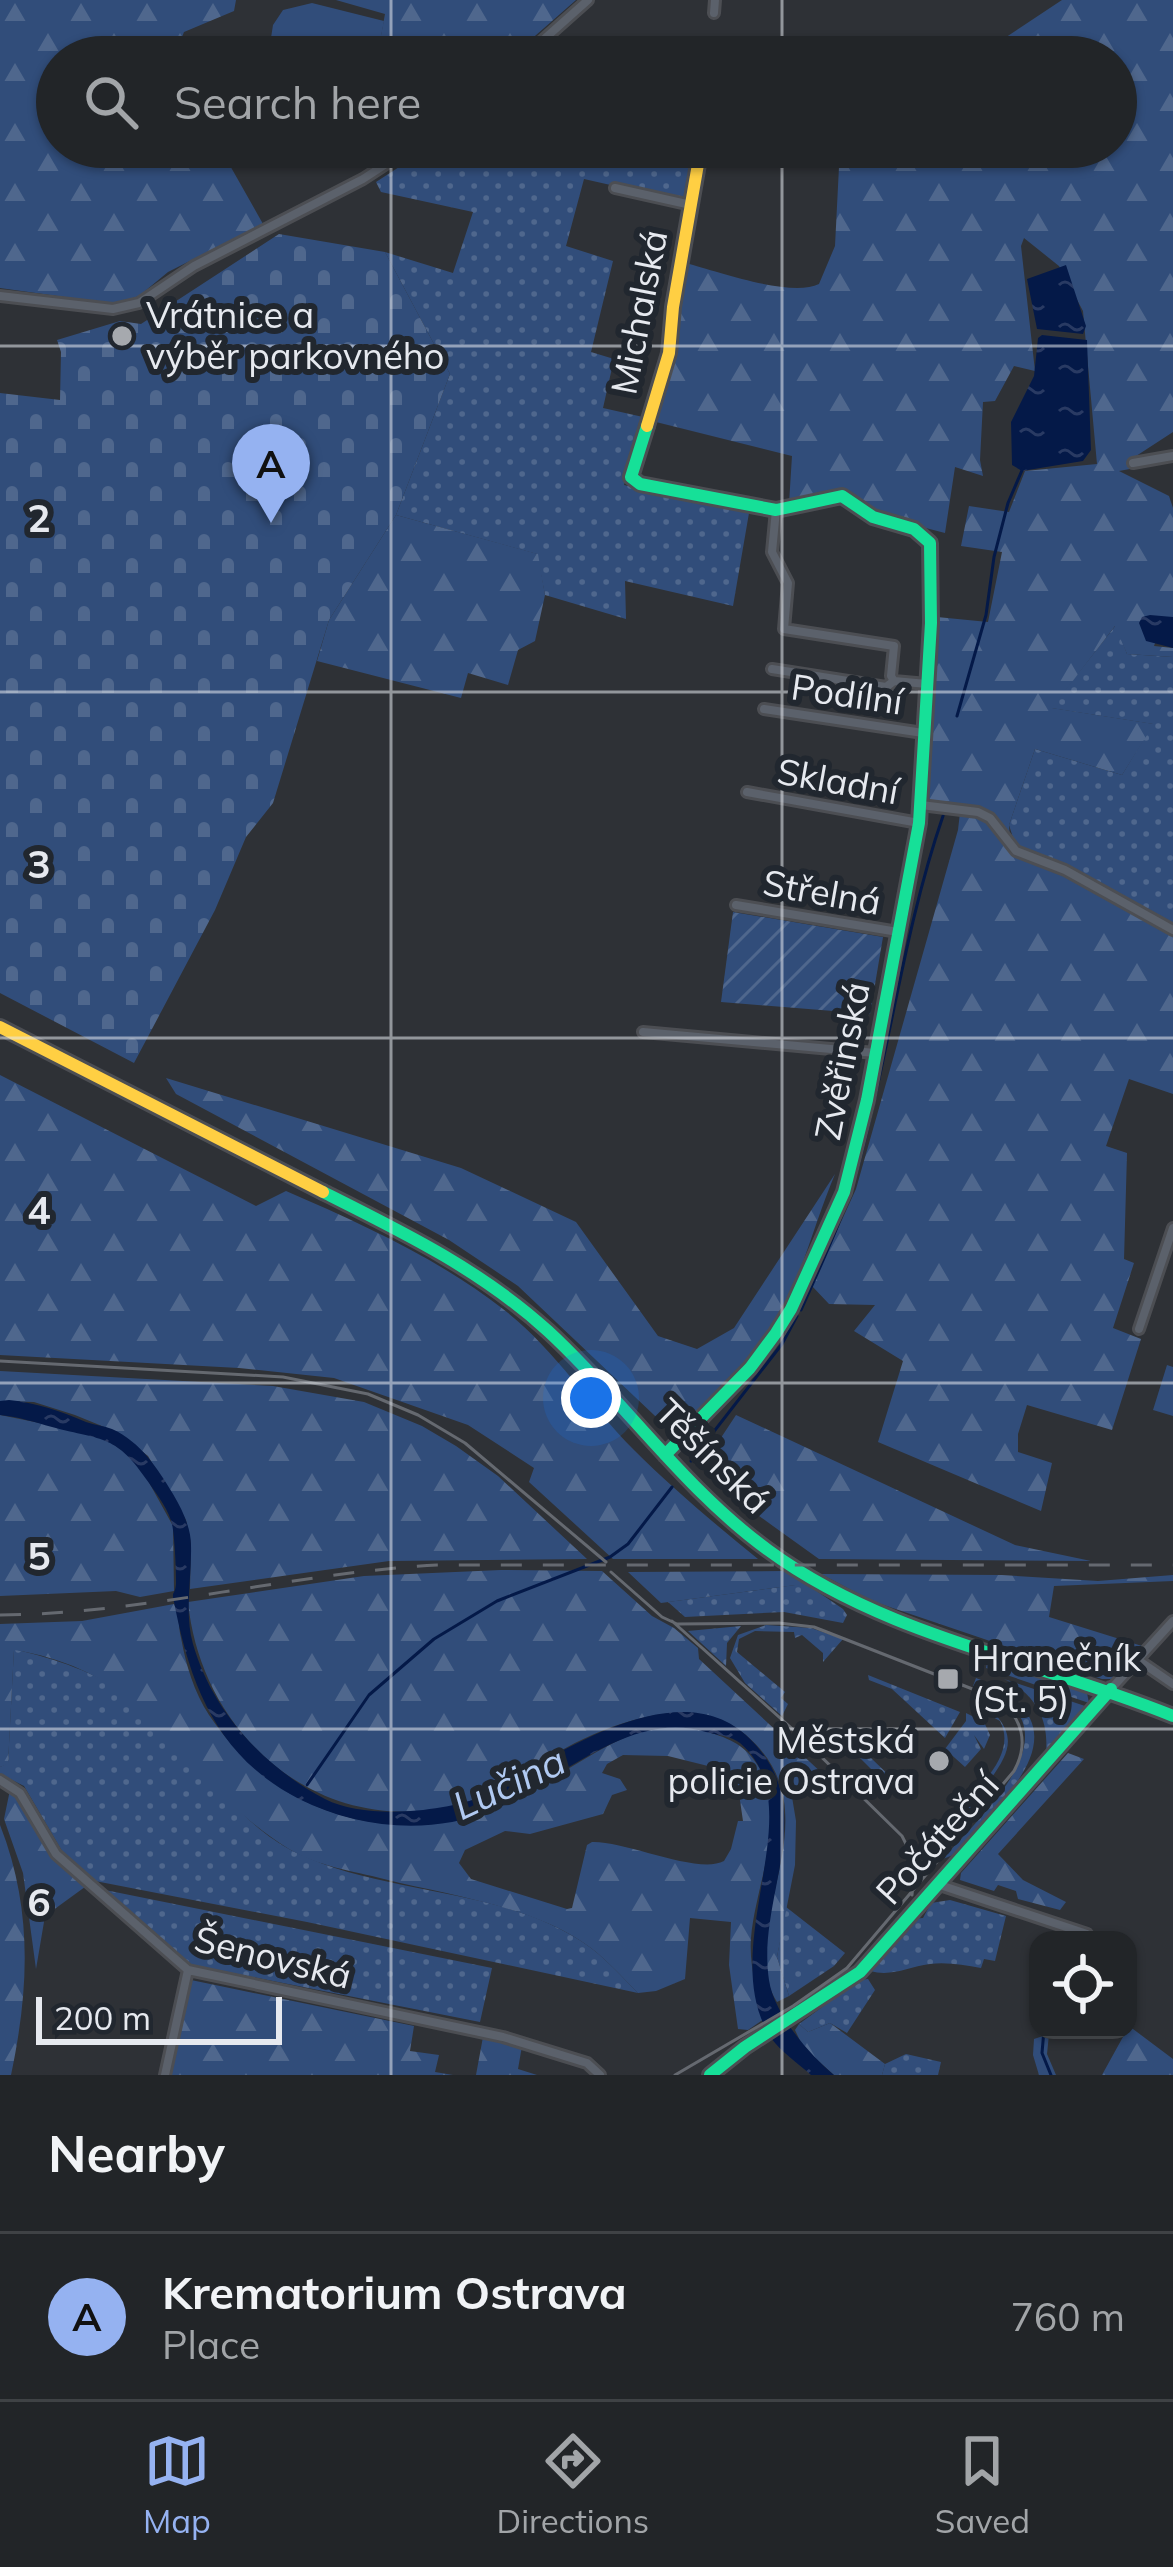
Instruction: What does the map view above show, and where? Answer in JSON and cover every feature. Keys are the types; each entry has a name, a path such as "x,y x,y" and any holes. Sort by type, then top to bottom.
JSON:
{"street":[{"path":"549,36 588,0"},
{"path":"714,13 715,0"},
{"path":"0,296 113,309 140,303 194,266 379,168"},
{"name":"Michalská","path":"697,168 669,352 631,477 640,484 776,510"},
{"path":"615,188 691,205"},
{"path":"1133,463 1173,456"},
{"name":"Zvěřinská","path":"664,1454 749,1368 791,1309 844,1192 919,824 932,622 930,543 914,529 873,517 842,496 776,510"},
{"path":"776,510 772,552 788,583 784,629 894,646 894,681"},
{"path":"772,669 886,687 894,681 927,684"},
{"name":"Podílní","path":"764,709 923,733"},
{"name":"Skladní","path":"747,792 919,824"},
{"path":"921,805 979,812 991,818 1016,851 1065,870 1173,929"},
{"name":"Střelná","path":"736,905 899,933"},
{"name":"Těšínská","path":"0,1027 409,1237 495,1288 562,1346 730,1520 822,1585 896,1620 1112,1689 1173,1716"},
{"path":"643,1032 875,1053"},
{"path":"1138,1329 1173,1228"},
{"path":"1156,1275 1173,1272"},
{"path":"1112,1689 1173,1621"},
{"path":"1138,1660 1173,1684"},
{"name":"Počáteční","path":"710,2075 860,1972 1112,1689"},
{"name":"Šenovská","path":"0,1780 20,1793 56,1853 188,1970 502,2037 587,2062 600,2075"},
{"path":"936,1884 1078,1931"},
{"path":"165,2075 188,1970"}],"green space":[{"path":"0,0 236,0 234,11 182,36 36,36 36,168 231,168 263,224 168,272 139,296 115,304 0,288"},
{"path":"336,0 576,0 535,36 381,36 385,14"},
{"path":"1062,0 1173,0 1173,432 1133,458 1135,468 1119,471 1169,496 1173,508 1173,617 1164,617 1154,646 1173,648 1173,657 1127,654 1115,626 1052,708 1154,724 1122,775 1035,749 1009,825 1011,854 1081,882 1173,934 1173,1094 1129,1079 1106,1146 1127,1153 1124,1259 1134,1263 1113,1328 1141,1339 1112,1430 1027,1405 1018,1452 1052,1463 1041,1511 878,1442 903,1361 854,1331 875,1305 829,1304 812,1286 856,1189 958,830 961,804 927,800 937,617 988,622 1002,552 961,546 969,506 1009,512 1025,471 1097,464 1083,311 1059,266 1024,238 1021,246 1035,371 1014,366 995,401 983,402 983,476 955,467 945,533 876,515 839,492 789,504 792,456 652,421 677,339 675,319 686,263 773,286 819,284 835,246 839,168 1137,168 1137,36 1008,36"},
{"path":"312,3 384,21 381,36 271,36 283,10"},
{"path":"398,168 691,168 686,202 584,179 566,246 613,261 591,352 614,359 603,408 643,417 624,485 749,513 733,606 625,581 626,619 545,595 537,554 396,515 450,374 385,252 453,273 473,212 381,192 376,182"},
{"path":"279,234 385,252 450,374 396,515 329,620 273,803 246,837 215,910 134,1063 0,993 0,393 60,400 57,340 120,321 141,324"},
{"path":"396,515 538,554 545,595 535,641 518,650 508,685 468,673 461,698 317,661 329,620"},
{"path":"1116,625 1127,654 1173,657 1173,924 1067,866 1016,847 1009,825 1035,749 1122,775 1153,724 1051,708"},
{"path":"733,912 883,937 870,1014 721,1002"},
{"path":"0,1075 256,1206 286,1191 452,1274 521,1324 634,1450 758,1559 613,1559 529,1482 534,1468 468,1425 334,1378 0,1355"},
{"path":"166,1078 461,1168 576,1222 658,1336 697,1349 734,1328 835,1174 793,1289 772,1329 725,1386 673,1433 518,1286 449,1240 176,1094"},
{"path":"1167,1365 1173,1367 1173,1416 1153,1410"},
{"path":"0,1371 273,1386 364,1402 456,1446 498,1476 587,1559 389,1561 190,1589 191,1544 186,1520 148,1456 119,1433 75,1415 34,1402 0,1401"},
{"path":"0,1415 99,1435 141,1468 173,1526 174,1591 140,1597 116,1591 0,1596"},
{"path":"736,1415 1015,1545 1091,1561 819,1559 727,1493 709,1456"},
{"path":"602,1571 652,1616 698,1648 699,1659 824,1775 792,1797 795,1865 777,1957 789,1996 777,2002 766,1972 766,1940 785,1835 784,1800 772,1767 746,1735 722,1721 696,1714 639,1719 583,1739 500,1788 459,1804 401,1812 372,1809 317,1792 251,1743 212,1688 191,1624 188,1602 364,1576"},
{"path":"786,1571 796,1577 796,1585 661,1603 628,1572"},
{"path":"821,1574 1098,1581 1173,1575 1173,1581 1054,1586 1049,1617 1142,1646 1112,1679 1102,1679 872,1601"},
{"path":"796,1577 843,1609 847,1615 843,1623 784,1612 685,1617 668,1602 795,1585"},
{"path":"174,1604 195,1688 235,1748 296,1796 331,1812 368,1821 407,1825 487,1812 610,1745 660,1726 688,1726 733,1742 760,1769 771,1809 768,1853 751,1938 752,1969 764,2019 748,2030 738,2029 729,1965 731,1922 690,1918 685,1979 638,1993 591,1948 544,1922 492,1904 335,1867 289,1849 220,1793 137,1705 104,1681 64,1662 14,1650 8,1764 0,1767 0,1624 82,1621","holes":["623,1755 668,1756 736,1773 743,1821 738,1821 724,1861 697,1864 592,1842 587,1845 572,1908 567,1909 471,1879 459,1863 465,1850 505,1831 530,1834 603,1814 612,1795 627,1790 620,1779 602,1773 607,1764"]},
{"path":"766,1625 811,1628 843,1639 823,1662 823,1653 802,1635 795,1638 794,1632 755,1631 739,1639 737,1652 785,1692 781,1698 788,1704 782,1716 745,1683 730,1658 738,1635"},
{"path":"741,1626 727,1643 726,1666 688,1631"},
{"path":"14,1649 75,1667 131,1697 250,1821 297,1853 370,1878 523,1913 591,1948 638,1993 95,1881 62,1851 24,1786 0,1774 0,1767 8,1763"},
{"path":"987,1663 1079,1687 1087,1693 1089,1703 986,1668"},
{"path":"868,1675 960,1712 945,1738 892,1689 869,1680"},
{"path":"976,1678 1011,1697 1030,1718 1034,1740 1014,1787 953,1855 943,1859 1007,1784 1025,1740 1022,1720 1008,1702 973,1686"},
{"path":"1004,1679 1088,1707 1046,1751 1045,1728 1037,1708"},
{"path":"974,1694 999,1719 1006,1730 1008,1740 1001,1763 959,1825 951,1818 990,1773 1003,1748 1000,1721 971,1705"},
{"path":"966,1713 984,1722 990,1735 984,1749 974,1735 981,1749 965,1767 945,1749 966,1721"},
{"path":"844,1732 899,1785 894,1792 844,1742 838,1734"},
{"path":"1068,1753 1084,1759 998,1854 1023,1880 1066,1902 1060,1910 1018,1899 1016,1891 998,1885 994,1891 960,1880 961,1873"},
{"path":"11,1785 48,1842 89,1884 45,1916 36,1969 23,1873 4,1819"},
{"path":"0,1825 18,1887 25,1949 22,2011 11,2075 0,2075"},
{"path":"105,1890 492,1968 480,2022 192,1965"},
{"path":"950,1900 1006,1916 995,1961 984,1959 981,1968 936,1963 893,1972 870,1971 913,1919 923,1918 931,1903"},
{"path":"786,1907 845,1953 834,1966 789,1996 777,1957"},
{"path":"868,1979 875,1990 847,2033 830,2023 808,2032 799,2024 859,1980"},
{"path":"191,1980 414,2026 410,2051 439,2055 435,2072 453,2075 170,2075"},
{"path":"830,2023 885,2064 882,2075 834,2075 803,2047 795,2030 799,2024 808,2032"},
{"path":"1137,2032 1173,2059 1173,2075 1102,2075 1122,2039 1137,2039"},
{"path":"483,2037 522,2046 518,2069 537,2075 476,2075"},
{"path":"1034,2039 1048,2039 1047,2054 1056,2075 1039,2075"},
{"path":"906,2054 941,2062 938,2075 882,2075 885,2064"}],"water":[{"path":"1066,265 1086,326 1083,334 1037,329 1027,279"},
{"path":"1042,335 1087,340 1091,450 1083,461 1022,471 1012,465 1011,422 1034,376"},
{"path":"1150,615 1173,617 1173,648 1146,641 1139,623"},
{"name":"Lučina","path":"0,1401 112,1429 148,1457 188,1525 190,1632 213,1692 261,1754 325,1799 382,1811 426,1810 467,1802 595,1735 648,1716 702,1714 727,1722 749,1738 771,1766 782,1794 782,1854 767,1948 772,1993 794,2032 834,2075 811,2075 784,2053 771,2038 756,2002 752,1963 769,1804 761,1771 740,1743 677,1728 650,1731 596,1752 492,1810 444,1823 369,1822 299,1799 247,1762 212,1716 199,1690 173,1598 172,1523 137,1467 108,1442 0,1415"}],"waterway":[{"path":"957,716 986,615 1008,503 1023,468"},
{"path":"801,1310 856,1174 917,904 943,816"},
{"path":"691,1461 782,1344 797,1316"},
{"path":"307,1785 369,1695 434,1639 497,1601 610,1557 628,1544 672,1487"},
{"path":"1043,2039 1042,2053 1051,2075"}],"tram line":[{"path":"0,1361 283,1377 368,1394 418,1415 465,1443 606,1562"},
{"path":"611,1572 662,1617 677,1624 814,1627 998,1699 1013,1714 1021,1732 1014,1771 847,1968 793,2006 675,2075"},
{"path":"672,1621 902,1836 915,1862 912,1895"}],"railway":[{"path":"0,1615 110,1608 437,1565 1173,1565"}],"traffic: fast":[{"path":"647,426 631,477 640,484 776,510 842,496 873,517 914,529 930,543 931,623 919,823 867,1100 844,1192 776,1333 750,1368 665,1455"},
{"path":"323,1192 440,1254 522,1309 576,1358 709,1500 768,1550 814,1580 913,1626 1173,1716"},
{"path":"710,2075 860,1972 1111,1689"}],"traffic: slow":[{"path":"647,426 669,353 697,168"},
{"path":"0,1027 323,1192"}],"place":[{"name":"Vrátnice a výběr parkovného","path":"122,336"},
{"name":"Krematorium Ostrava","path":"271,523"},
{"name":"Hranečník (St. 5)","path":"948,1679"},
{"name":"Městská policie Ostrava","path":"939,1761"}]}
